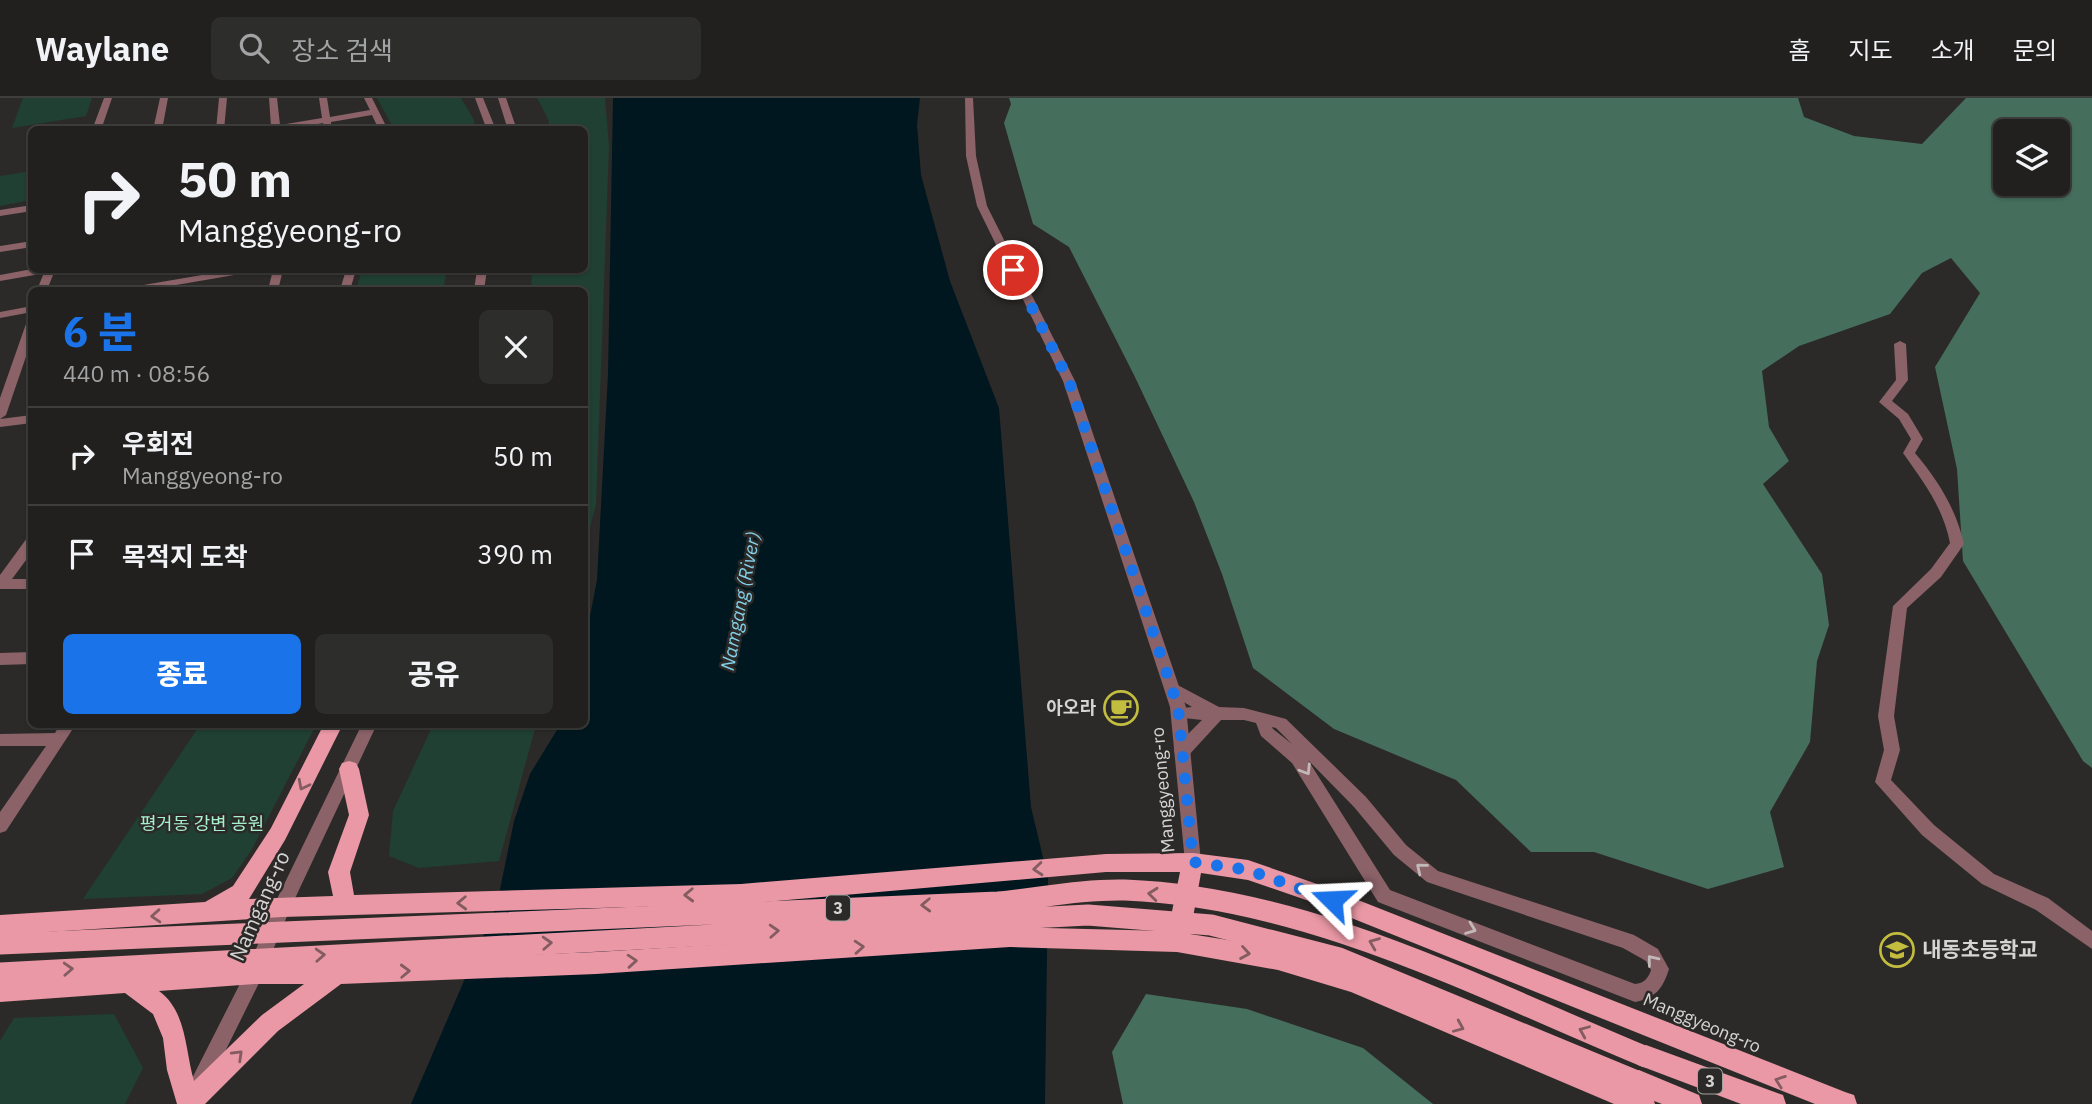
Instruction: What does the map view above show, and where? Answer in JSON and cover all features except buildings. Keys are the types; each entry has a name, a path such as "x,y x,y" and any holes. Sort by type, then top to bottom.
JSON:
{"main road":[{"path":"205,913 241,893 278,834 332,728"},
{"path":"346,906 339,872 359,815 349,768"},
{"path":"0,925 282,907 741,894 1106,863 1193,862 1177,942"},
{"name":"Manggyeong-ro","path":"1193,862 1248,870 1312,892 1844,1104"},
{"name":"3","path":"0,944 998,902 1123,890 1234,902 1335,928 1646,1057 1774,1104"},
{"name":"3","path":"0,973 1088,915 1211,925 1339,958 1641,1093 1690,1104"},
{"path":"0,991 255,973 337,973 596,963 1010,937 1177,942 1279,959 1353,982 1641,1093"},
{"path":"127,981 162,1006 175,1038 179,1070 189,1103 271,1023 337,973"}],"street":[{"path":"98,126 108,98"},
{"path":"158,126 164,98"},
{"path":"220,126 223,98"},
{"path":"273,98 273,126"},
{"path":"323,98 328,125 375,112"},
{"path":"368,98 382,126"},
{"path":"479,98 490,126"},
{"path":"502,98 512,126"},
{"name":"Manggyeong-ro","path":"969,98 971,156 982,206 1069,381 1172,688 1179,713 1193,862"},
{"path":"0,213 28,209"},
{"path":"0,249 28,244"},
{"path":"0,278 30,273"},
{"path":"151,287 231,273"},
{"path":"0,315 28,310"},
{"path":"0,415 28,333"},
{"path":"1900,344 1902,380 1885,402 1905,416 1917,439 1909,453 1928,476 1953,519 1957,544 1936,573 1900,606 1886,716 1892,750 1883,782 1928,830 1988,879 2042,905 2092,941"},
{"path":"0,423 28,420"},
{"path":"1,584 28,547"},
{"path":"1,584 28,584"},
{"path":"0,659 28,658"},
{"path":"1172,688 1217,714"},
{"path":"1179,713 1244,715 1281,723 1360,802 1400,850 1433,877 1628,941 1652,955 1660,969 1655,985 1646,992 1635,993 1384,896 1298,758 1266,732 1263,720"},
{"path":"1182,751 1217,714"},
{"path":"1,826 67,728"},
{"name":"Namgang-ro","path":"189,1103 255,973 282,907 368,728"},
{"path":"0,740 60,739"}],"green space":[{"path":"23,98 92,98 86,116 12,128"},
{"path":"377,98 461,98 474,120 474,126 392,126"},
{"path":"537,98 605,98 609,146 596,504 588,535 588,287 531,287 532,273 588,273 588,126 548,126 549,121"},
{"path":"1009,98 1798,98 1804,117 1854,136 1922,144 1966,98 2092,98 2092,768 2083,761 1963,561 1957,469 1935,367 1980,293 1951,258 1922,273 1890,314 1799,346 1762,371 1769,427 1789,461 1763,484 1822,574 1829,625 1817,661 1810,742 1770,812 1784,867 1708,889 1594,852 1531,852 1456,780 1334,729 1253,668 1222,574 1194,502 1134,375 1069,247 1033,224 1004,123 1011,104"},
{"path":"28,171 28,201 0,206 0,176"},
{"path":"361,273 446,273 444,287 357,287"},
{"name":"평거동 강변 공원","path":"198,728 314,728 252,849 232,878 202,894 83,899"},
{"path":"432,728 535,728 499,861 419,868 389,856 393,811"},
{"path":"1146,994 1247,1009 1363,1048 1433,1104 1123,1104 1112,1052"},
{"path":"114,1014 143,1068 125,1104 0,1104 0,1041 14,1018"}],"water":[{"name":"Namgang (River)","path":"613,98 920,98 917,125 921,175 950,281 999,408 1031,807 1048,878 1045,1104 411,1104 497,904 514,821 530,774 558,728 588,728 588,626 597,580 608,374"}],"place":[{"name":"아오라","path":"1121,708"},
{"name":"내동초등학교","path":"1897,950"}],"route":[{"path":"1013,270 1069,381 1178,707 1193,862 1248,870 1332,900"}]}
